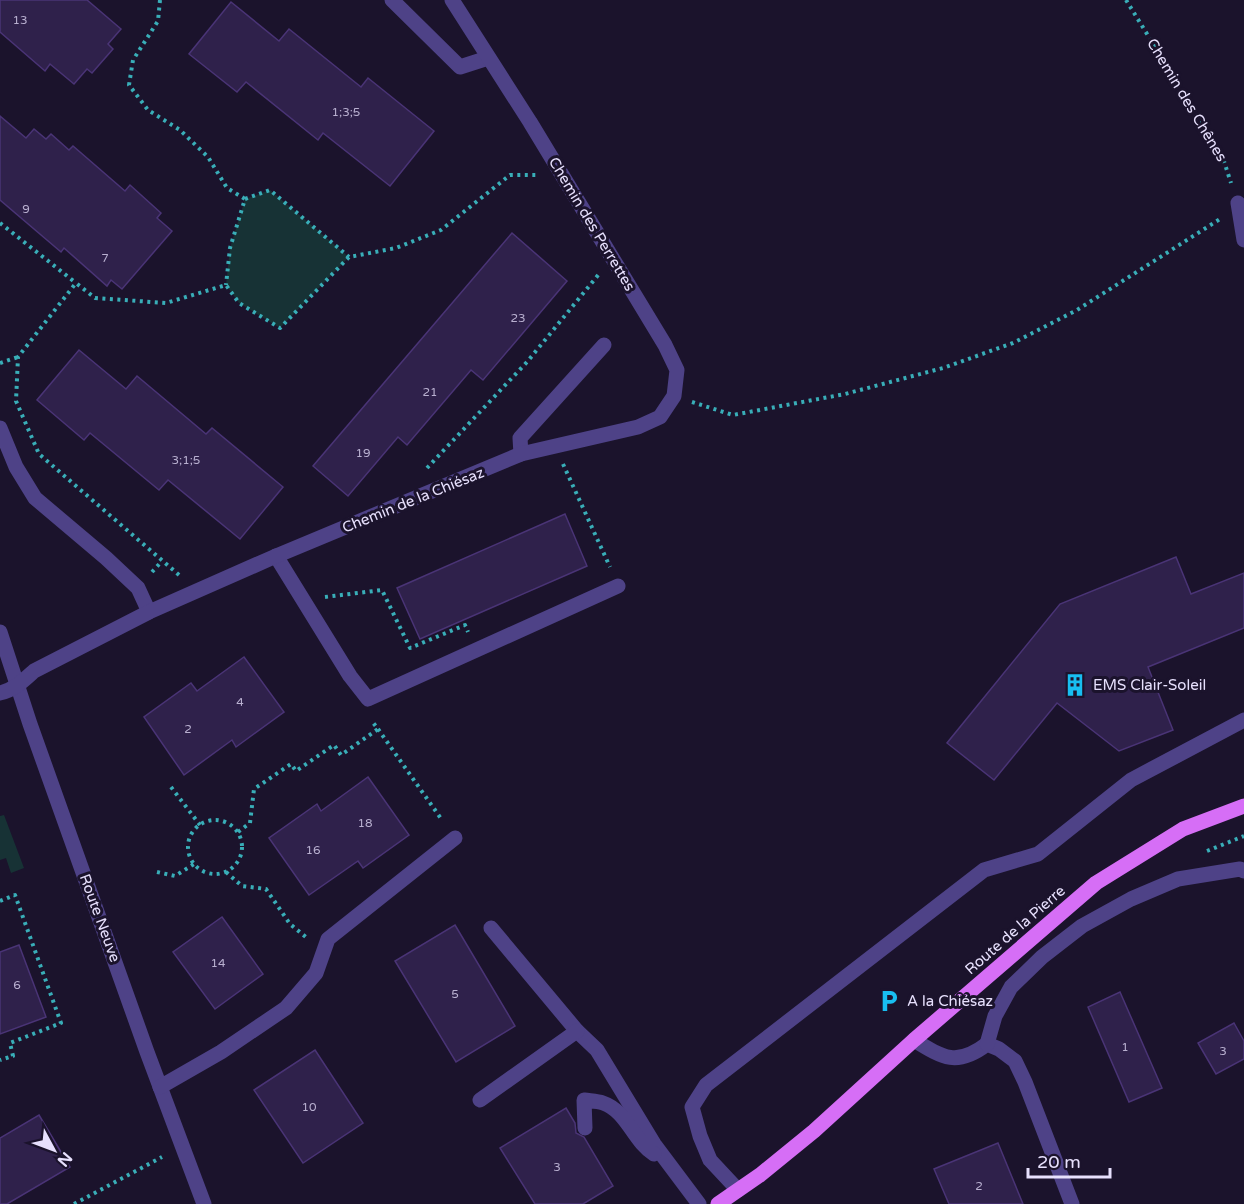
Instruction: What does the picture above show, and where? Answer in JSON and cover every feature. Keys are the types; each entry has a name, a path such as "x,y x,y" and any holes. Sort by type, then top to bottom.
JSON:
{"main road":[{"name":"Route de la Pierre","path":"718,1204 814,1131 914,1040 1096,883 1183,829 1244,806"}],"street":[{"path":"392,0 460,67 488,58"},
{"name":"Chemin des Perrettes","path":"452,0 665,345 676,370 674,396"},
{"path":"1238,204 1244,240"},
{"path":"521,454 520,438 604,345"},
{"name":"Chemin de la Chiésaz","path":"0,693 19,685 34,671 149,612 276,555 521,454 638,427 660,417 674,396"},
{"path":"0,428 16,467 35,498 138,588 149,612"},
{"path":"276,555 350,676 368,699 618,586"},
{"name":"Route Neuve","path":"0,632 30,724 204,1204"},
{"path":"738,1190 710,1160 700,1136 692,1107 706,1085 984,870 1038,854 1131,780 1244,720"},
{"path":"160,1087 222,1052 286,1008 316,973 328,939 455,838"},
{"path":"914,1040 936,1054 950,1059 973,1055 987,1044 995,1016 1011,987 1042,957 1082,926 1131,899 1178,879 1240,869 1244,871"},
{"path":"491,928 577,1031 597,1050 654,1144 699,1204"},
{"path":"480,1100 577,1031"},
{"path":"987,1044 999,1049 1015,1061 1072,1204"},
{"path":"585,1128 584,1100 605,1103 622,1116 645,1149 667,1162"}],"path":[{"path":"160,0 158,21 133,60 129,85 148,110 180,130 208,157 227,188 245,199"},
{"name":"Chemin des Chênes","path":"1126,0 1222,155 1238,204"},
{"path":"245,199 230,248 226,285 239,303 280,328 349,257 396,248 441,231 510,175 561,175"},
{"path":"245,199 270,190 349,257"},
{"path":"674,396 733,415 845,394 943,368 1013,343 1077,310 1216,224 1238,204"},
{"path":"0,224 95,298 166,303 226,285"},
{"path":"427,469 527,362 613,258"},
{"path":"0,363 18,357 76,283"},
{"path":"18,357 16,401 39,454 183,579"},
{"path":"562,460 618,586"},
{"path":"303,599 382,590 410,648 465,626 475,651"},
{"path":"368,699 366,713 455,838"},
{"path":"238,832 250,823 254,789 266,780 291,764 296,771 334,745 341,755 378,729"},
{"path":"171,787 200,825"},
{"path":"216,820 225,822 238,832 242,851 239,860 226,872 208,873 194,864 190,857 189,839 200,825 216,820"},
{"path":"157,872 175,876 194,864"},
{"path":"226,872 242,886 266,889 290,924 311,941 328,939"},
{"path":"0,901 15,896 61,1023 10,1043 13,1056 0,1060"},
{"path":"74,1204 162,1157"}],"green space":[{"path":"270,190 349,257 280,328 239,303 226,285 230,248 245,199"},
{"path":"4,815 24,868 11,873 6,858 0,860 0,816"}],"building":[{"path":"0,0 87,0 121,29 108,44 113,49 92,73 87,69 74,84 50,64 45,71 0,32"},
{"path":"231,2 279,41 289,29 361,87 368,78 434,131 390,186 323,133 318,140 246,82 237,92 189,54"},
{"path":"0,116 26,138 34,129 46,139 51,134 69,150 73,146 125,191 130,185 161,213 157,218 172,231 122,289 111,280 107,286 64,248 61,252 0,200"},
{"path":"512,233 567,281 483,380 471,370 407,445 398,437 348,496 313,466"},
{"path":"79,350 126,389 137,376 206,434 212,428 283,487 240,539 168,480 159,490 90,433 84,440 37,400"},
{"path":"565,514 587,566 420,639 397,588"},
{"name":"EMS Clair-Soleil","path":"1176,557 1191,594 1244,573 1244,628 1148,667 1173,730 1119,751 1057,703 994,780 947,743 1060,604"},
{"path":"244,657 284,712 236,747 232,740 184,775 144,717 191,683 197,691"},
{"path":"368,777 409,835 363,868 358,861 309,895 269,838 317,804 321,811"},
{"path":"222,917 263,974 215,1009 173,952"},
{"path":"455,925 515,1026 456,1062 395,961"},
{"path":"19,945 46,1017 0,1034 0,952"},
{"path":"1120,992 1162,1088 1129,1102 1088,1007"},
{"path":"1234,1023 1244,1041 1244,1059 1216,1074 1198,1043"},
{"path":"315,1050 363,1123 303,1163 254,1090"},
{"path":"566,1108 575,1123 576,1133 584,1137 613,1186 583,1204 535,1204 500,1148"},
{"path":"39,1115 70,1167 7,1204 0,1204 0,1138"},
{"path":"998,1143 1023,1204 949,1204 934,1169"}],"place":[{"name":"EMS Clair-Soleil","path":"1075,685"},
{"name":"A la Chiésaz","path":"889,1001"}]}
